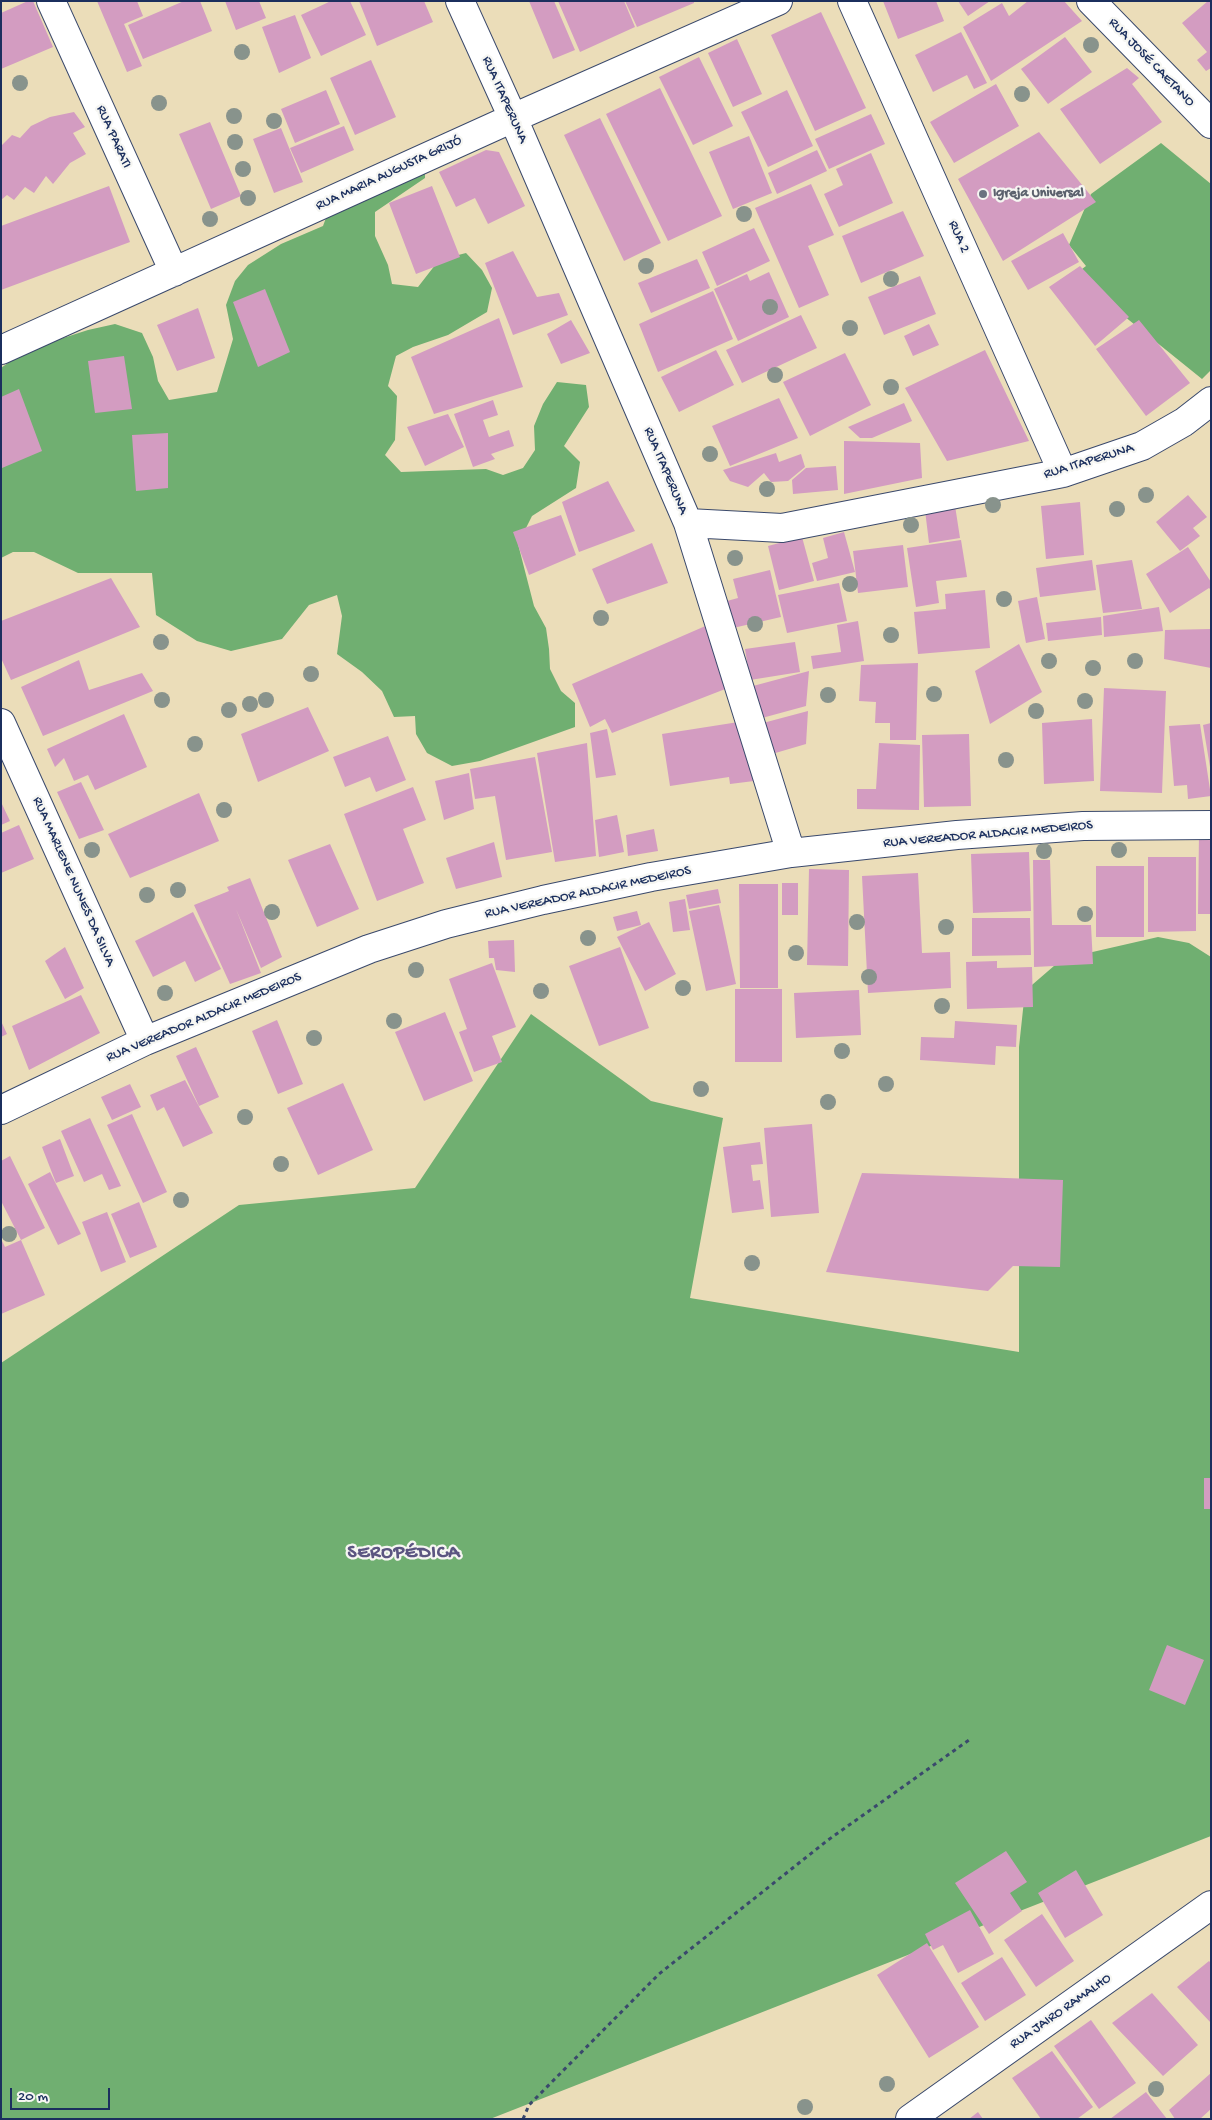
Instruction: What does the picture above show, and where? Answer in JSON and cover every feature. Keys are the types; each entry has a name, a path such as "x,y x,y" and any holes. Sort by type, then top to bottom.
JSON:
{"street":[{"name":"RUA PARATI","path":"51,1 174,272"},
{"name":"RUA ITAPERUNA","path":"460,1 513,118 688,523 782,528 1064,473 1142,446 1184,422 1211,401"},
{"name":"RUA MARIA AUGUSTA GRIJÓ","path":"1,350 513,118 778,1"},
{"name":"RUA 2","path":"852,1 1064,473"},
{"name":"RUA JOSÉ CAETANO","path":"1091,1 1211,124"},
{"path":"688,523 791,854"},
{"name":"RUA MARLENE NUNES DA SILVA","path":"1,723 145,1041"},
{"name":"RUA VEREADOR ALDACIR MEDEIROS","path":"1,1110 145,1041 369,949 446,924 651,877 791,854 957,835 1083,826 1211,825"},
{"name":"RUA JAIRO RAMALHO","path":"910,2119 1211,1905"}],"path":[{"path":"523,2119 528,2105 659,1974 828,1840 969,1740"}],"green space":[{"path":"1161,143 1211,184 1211,370 1202,379 1119,312 1061,285 1086,266 1069,245 1091,194"},
{"path":"425,170 425,178 375,212 375,236 388,265 392,284 418,287 439,260 466,253 482,270 492,288 487,312 448,335 413,347 396,356 388,386 397,396 395,440 385,455 401,472 486,469 503,475 523,468 535,450 534,426 543,404 557,382 586,385 589,407 564,446 580,462 576,488 532,516 518,544 534,606 546,628 550,669 561,691 575,703 575,727 480,761 452,766 427,753 416,734 415,716 394,717 382,691 362,672 337,654 342,616 337,595 309,605 282,639 231,651 197,641 156,615 152,573 78,573 34,552 13,552 1,558 1,368 26,350 88,330 115,324 142,333 153,357 158,381 169,400 217,392 233,339 226,305 235,281 248,265 281,244 323,226 330,207"},
{"path":"1158,937 1189,943 1211,957 1211,1836 490,2119 1,2119 1,1363 239,1205 415,1188 531,1014 651,1101 723,1118 690,1298 1019,1352 1019,1047 1025,991 1062,959"}],"building":[{"path":"28,1 33,1 53,47 1,69 1,13"},
{"path":"97,1 137,1 143,16 124,24 142,66 127,72"},
{"path":"184,1 200,1 212,31 143,59 128,25"},
{"path":"225,1 259,1 266,18 236,30"},
{"path":"331,1 350,1 366,35 321,56 301,15"},
{"path":"359,1 424,1 433,22 377,46"},
{"path":"529,1 554,1 575,50 553,59"},
{"path":"558,1 624,1 635,27 580,52"},
{"path":"625,1 694,1 694,3 637,27"},
{"path":"883,1 936,1 944,21 898,39"},
{"path":"958,1 990,1 968,16"},
{"path":"1028,1 1064,1 1082,21 991,81 963,27 1002,3 1009,16"},
{"path":"1208,1 1211,1 1211,68 1206,71 1197,60 1207,52 1182,23"},
{"path":"821,12 866,108 815,131 771,35"},
{"path":"295,15 311,58 279,73 262,27"},
{"path":"961,32 987,83 974,89 967,75 933,92 915,55"},
{"path":"1065,37 1092,72 1048,104 1021,69"},
{"path":"737,39 762,94 733,107 708,53"},
{"path":"699,57 733,126 693,145 659,77"},
{"path":"371,60 396,117 355,135 330,78"},
{"path":"1127,68 1139,78 1132,84 1162,122 1100,164 1060,109"},
{"path":"996,84 1019,126 954,163 930,122"},
{"path":"660,88 722,216 668,241 606,114"},
{"path":"326,90 340,124 295,143 281,109"},
{"path":"787,90 813,146 768,167 741,112"},
{"path":"74,112 85,127 73,133 86,154 70,163 53,184 46,176 34,193 25,187 14,200 7,195 1,200 1,146 12,135 20,138 31,126 50,117"},
{"path":"871,114 885,144 829,169 815,139"},
{"path":"600,118 661,243 624,261 564,135"},
{"path":"210,122 241,196 211,209 179,134"},
{"path":"344,126 354,150 301,173 290,148"},
{"path":"281,128 303,182 274,193 253,139"},
{"path":"1039,132 1096,202 1003,261 958,179"},
{"path":"749,136 772,193 733,209 709,152"},
{"path":"486,150 499,152 525,206 488,224 475,198 456,207 439,172"},
{"path":"817,150 827,171 777,194 768,173"},
{"path":"871,153 893,203 839,227 824,194 843,185 836,169"},
{"path":"811,184 834,235 808,246 829,295 799,308 755,208"},
{"path":"109,186 130,242 1,290 1,226"},
{"path":"432,186 460,257 416,274 389,203"},
{"path":"903,211 924,256 861,283 842,236"},
{"path":"754,228 770,261 717,286 702,252"},
{"path":"1063,233 1079,262 1028,290 1011,261"},
{"path":"513,251 537,297 559,293 568,315 513,335 485,263"},
{"path":"697,259 710,288 651,313 638,283"},
{"path":"1080,266 1129,317 1095,346 1049,287"},
{"path":"769,272 789,317 738,341 714,289 747,274 750,281"},
{"path":"920,276 936,314 884,335 868,297"},
{"path":"265,289 290,352 258,367 233,302"},
{"path":"713,291 733,339 658,372 639,324"},
{"path":"198,308 215,358 177,371 157,325"},
{"path":"801,315 817,348 742,383 726,350"},
{"path":"499,318 523,387 434,414 411,357"},
{"path":"571,320 590,353 561,364 547,334"},
{"path":"1139,320 1190,383 1146,416 1096,349"},
{"path":"929,324 939,345 913,356 904,336"},
{"path":"716,350 734,385 679,412 661,377"},
{"path":"985,350 1029,441 947,461 905,388"},
{"path":"845,353 871,405 810,436 783,382"},
{"path":"124,356 132,409 95,413 88,361"},
{"path":"19,389 42,451 2,468 1,397"},
{"path":"779,398 798,438 730,466 712,426"},
{"path":"493,400 498,415 483,420 489,437 509,430 514,446 491,454 495,459 473,467 454,414"},
{"path":"904,403 912,421 872,438 860,438 848,427"},
{"path":"448,414 464,447 425,466 407,427"},
{"path":"168,433 168,488 136,491 132,435"},
{"path":"844,441 920,443 922,478 844,494"},
{"path":"776,453 779,462 801,454 805,467 788,481 771,482 764,473 748,487 730,481 723,470"},
{"path":"836,466 838,490 793,494 792,480 806,468"},
{"path":"608,481 635,531 579,552 562,502"},
{"path":"1188,495 1207,517 1193,528 1200,536 1180,551 1156,522"},
{"path":"954,499 960,538 929,543 924,502"},
{"path":"1080,502 1084,555 1046,559 1041,506"},
{"path":"561,515 576,555 529,575 513,532"},
{"path":"844,532 855,572 817,581 812,563 828,558 823,538"},
{"path":"802,537 814,581 779,590 768,546"},
{"path":"961,540 967,577 936,581 939,603 916,607 907,548"},
{"path":"652,543 668,583 607,604 592,569"},
{"path":"903,545 908,587 858,593 853,551"},
{"path":"1188,547 1211,582 1211,590 1209,588 1170,613 1146,574"},
{"path":"1092,560 1096,590 1040,597 1036,568"},
{"path":"1132,560 1142,609 1103,613 1096,565"},
{"path":"770,570 781,617 733,628 727,601 738,598 733,579"},
{"path":"111,578 140,627 11,680 1,658 1,621"},
{"path":"839,583 847,621 787,633 778,595"},
{"path":"985,590 990,648 918,654 914,612 946,609 945,594"},
{"path":"1037,597 1045,639 1026,643 1018,601"},
{"path":"1159,607 1163,631 1104,637 1103,616"},
{"path":"1101,617 1102,635 1048,641 1046,623"},
{"path":"858,621 864,661 813,669 811,656 841,652 837,625"},
{"path":"710,624 733,686 612,733 605,719 590,727 572,684"},
{"path":"1211,629 1211,668 1164,659 1165,630"},
{"path":"795,642 800,672 750,680 745,649"},
{"path":"1019,644 1042,692 990,724 975,671"},
{"path":"79,660 89,690 142,673 153,691 43,736 21,687"},
{"path":"918,663 916,740 890,740 890,723 875,723 876,702 859,701 861,665"},
{"path":"809,671 806,706 762,718 753,686"},
{"path":"1104,688 1166,691 1162,793 1100,791"},
{"path":"308,707 329,751 258,782 241,734"},
{"path":"808,711 806,744 772,754 763,723"},
{"path":"124,714 147,767 95,790 88,775 74,781 64,758 55,767 47,749"},
{"path":"1092,719 1094,781 1044,784 1042,723"},
{"path":"745,721 754,781 730,784 729,777 670,786 662,734"},
{"path":"1211,723 1211,767 1210,767 1203,725"},
{"path":"1200,724 1211,796 1188,799 1187,785 1174,786 1169,726"},
{"path":"607,729 616,775 596,778 590,733"},
{"path":"969,734 971,806 924,807 922,735"},
{"path":"388,736 406,780 376,792 370,777 345,787 333,757"},
{"path":"587,743 596,856 555,862 537,753"},
{"path":"879,743 920,745 919,810 857,809 857,789 876,789"},
{"path":"535,757 552,852 506,860 495,796 475,799 470,769"},
{"path":"469,773 474,809 444,820 435,781"},
{"path":"81,782 104,830 79,839 57,792"},
{"path":"413,787 426,820 403,829 424,883 377,901 344,814"},
{"path":"199,793 219,841 130,878 108,834"},
{"path":"1,802 10,821 1,825"},
{"path":"617,815 624,852 599,857 595,820"},
{"path":"19,825 34,859 1,873 1,833"},
{"path":"654,829 658,851 628,856 626,835"},
{"path":"1199,834 1211,834 1211,914 1198,914"},
{"path":"494,842 502,877 456,889 446,858"},
{"path":"330,844 359,909 317,927 288,860"},
{"path":"1029,852 1031,911 973,913 971,854"},
{"path":"1148,857 1196,857 1196,931 1148,932"},
{"path":"1033,860 1050,860 1052,925 1091,925 1093,964 1034,967"},
{"path":"1096,866 1144,866 1144,937 1096,937"},
{"path":"809,869 849,870 848,966 807,965"},
{"path":"918,873 922,953 950,952 951,988 868,993 862,876"},
{"path":"250,878 282,957 261,968 236,909 261,973 230,984 194,905 229,891 227,887"},
{"path":"782,883 798,883 798,915 782,915"},
{"path":"739,884 778,884 778,988 740,988"},
{"path":"718,889 721,903 689,909 686,895"},
{"path":"685,899 690,930 673,932 669,902"},
{"path":"719,905 736,984 706,991 689,911"},
{"path":"637,911 641,925 617,931 613,917"},
{"path":"193,912 221,969 195,982 185,961 153,977 135,941"},
{"path":"972,918 1030,918 1031,955 972,956"},
{"path":"649,922 676,974 645,991 617,937"},
{"path":"514,940 515,972 496,970 494,958 489,958 488,941"},
{"path":"65,947 84,988 65,999 45,961"},
{"path":"620,947 649,1028 599,1046 569,966"},
{"path":"997,961 997,968 1032,967 1033,1007 967,1009 966,962"},
{"path":"492,963 516,1027 492,1036 502,1062 474,1072 459,1032 467,1029 449,979"},
{"path":"735,989 782,989 782,1062 735,1062"},
{"path":"859,990 861,1035 796,1038 794,993"},
{"path":"81,995 100,1033 29,1070 12,1026"},
{"path":"445,1012 473,1081 424,1101 395,1032"},
{"path":"277,1020 303,1084 278,1094 252,1031"},
{"path":"1,1021 7,1034 1,1037"},
{"path":"955,1021 1017,1025 1016,1047 996,1046 995,1065 920,1060 921,1037 954,1038"},
{"path":"196,1047 219,1097 199,1106 176,1056"},
{"path":"185,1080 213,1133 183,1147 164,1107 157,1111 150,1095"},
{"path":"343,1083 373,1150 318,1175 287,1108"},
{"path":"130,1084 141,1107 112,1120 101,1097"},
{"path":"132,1114 167,1192 143,1203 107,1125"},
{"path":"90,1118 121,1186 109,1190 102,1174 84,1182 61,1131"},
{"path":"812,1124 819,1213 771,1217 764,1128"},
{"path":"60,1139 74,1176 56,1183 42,1147"},
{"path":"760,1142 763,1164 751,1165 753,1181 760,1180 764,1209 732,1213 723,1147"},
{"path":"10,1156 45,1228 21,1240 1,1201 1,1161"},
{"path":"50,1172 81,1234 58,1245 28,1184"},
{"path":"862,1173 1063,1180 1060,1267 1013,1266 988,1291 826,1272"},
{"path":"139,1202 157,1247 130,1258 111,1214"},
{"path":"107,1212 126,1262 101,1272 82,1222"},
{"path":"1,1239 5,1247 21,1240 45,1295 1,1314"},
{"path":"1204,1478 1211,1478 1211,1509 1204,1509"},
{"path":"1167,1645 1204,1660 1185,1705 1149,1690"},
{"path":"1006,1851 1027,1882 1010,1893 1022,1911 989,1934 955,1883"},
{"path":"1076,1870 1103,1915 1065,1938 1038,1893"},
{"path":"970,1910 994,1954 958,1973 943,1945 933,1950 925,1934"},
{"path":"1042,1914 1074,1961 1036,1987 1004,1940"},
{"path":"927,1943 979,2027 929,2058 877,1975"},
{"path":"1002,1957 1026,1995 985,2021 961,1983"},
{"path":"1209,1961 1211,1963 1211,2023 1177,1987"},
{"path":"1152,1993 1198,2045 1163,2076 1112,2023"},
{"path":"1091,2020 1136,2083 1099,2109 1054,2046"},
{"path":"1052,2051 1093,2107 1077,2119 1041,2119 1012,2078"},
{"path":"1211,2073 1211,2109 1200,2119 1175,2119 1169,2110"},
{"path":"1146,2092 1167,2119 1110,2119"},
{"path":"978,2112 983,2119 969,2119"}],"place":[{"name":"Igreja Universal","path":"983,194"}],"district":[{"name":"SEROPÉDICA","path":"404,1554"}]}
